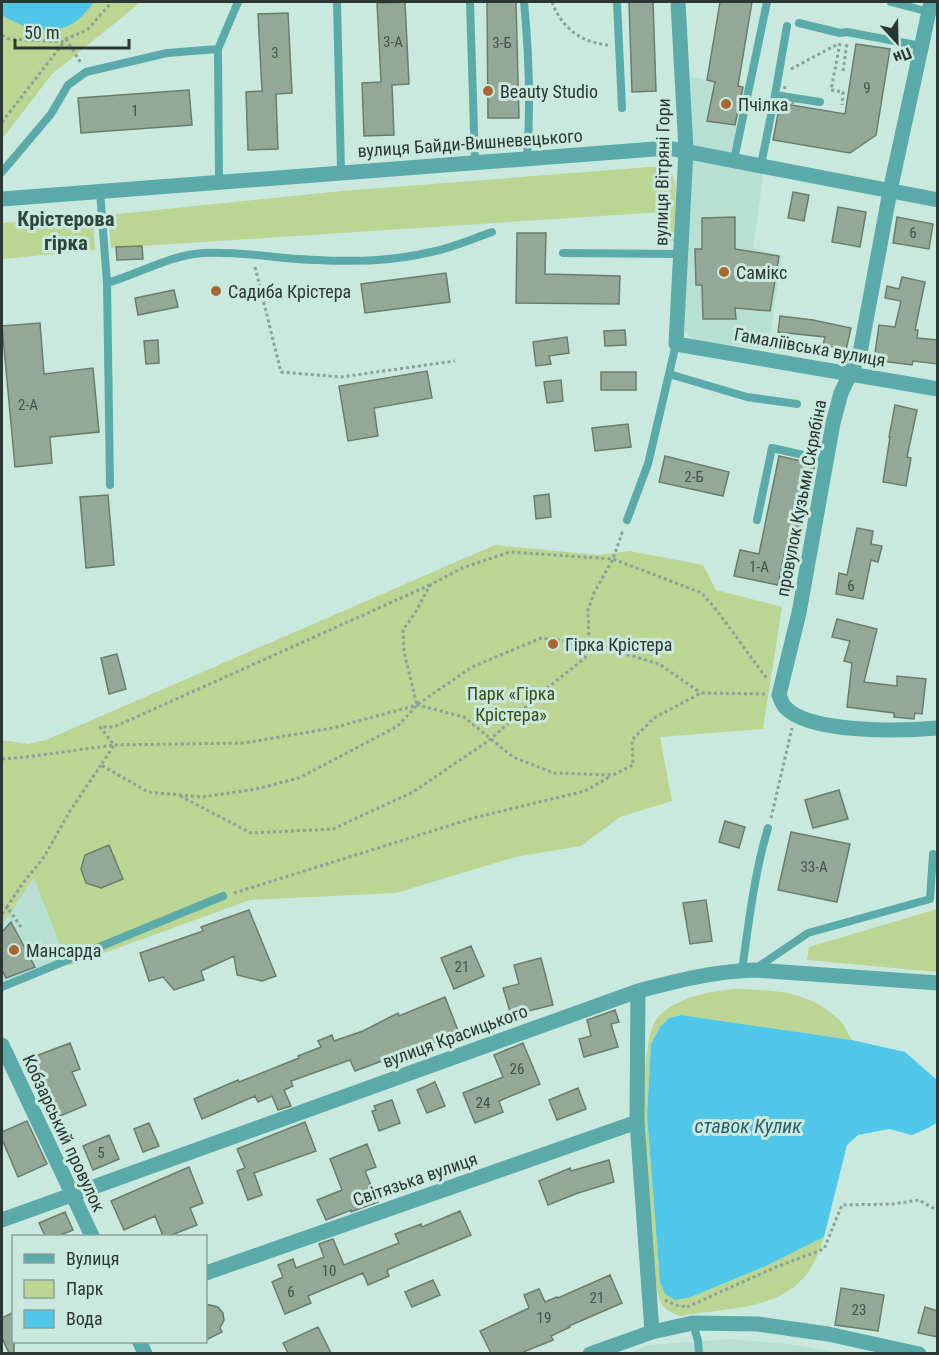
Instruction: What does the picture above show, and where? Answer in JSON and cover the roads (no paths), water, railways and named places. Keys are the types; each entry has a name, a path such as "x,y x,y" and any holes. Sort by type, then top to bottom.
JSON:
{"street":[{"name":"вулиця Вітряні Гори","path":"676,344 686,150 678,2"},
{"name":"провулок Кузьми Скрябіна","path":"932,5 890,191 860,353 841,393 826,460 798,612 779,695 784,706 795,715 817,723 880,730 938,728"},
{"name":"вулиця Байди-Вишневецького","path":"2,199 668,148 938,200"},
{"name":"Гамаліївська вулиця","path":"676,344 938,389"},
{"name":"вулиця Красицького","path":"2,1220 638,991 682,979 749,970 938,983"},
{"path":"638,991 637,1122 652,1332"},
{"name":"Кобзарський провулок","path":"2,1045 92,1235"},
{"name":"Світязька вулиця","path":"207,1273 637,1122"},
{"path":"590,1353 652,1332 693,1323 758,1324 828,1334 919,1353"}],"lane":[{"path":"219,182 218,49 238,2"},
{"path":"337,2 341,172"},
{"path":"470,2 475,162"},
{"path":"524,2 529,55 530,115 527,157"},
{"path":"616,2 621,108"},
{"path":"734,160 767,2"},
{"path":"891,2 932,5"},
{"path":"799,23 840,33 847,32 921,46"},
{"path":"761,165 787,26"},
{"path":"2,172 51,114 69,85 86,72 167,53 218,49"},
{"path":"775,95 820,102"},
{"path":"100,191 108,283 110,485"},
{"path":"108,283 186,255 252,254 354,261 394,258 432,252 492,232"},
{"path":"563,254 681,254"},
{"path":"627,520 648,464 676,344"},
{"path":"669,374 747,397 797,404"},
{"path":"757,520 772,448 826,460"},
{"path":"749,970 754,883 768,828"},
{"path":"749,970 808,933 930,899 933,854"},
{"path":"2,987 224,897"},
{"path":"693,1323 699,1353"}],"water":[{"path":"2,2 94,2 80,18 70,25 44,30 17,23 2,15"},
{"name":"ставок Кулик","path":"681,1015 852,1040 905,1052 937,1080 938,1122 912,1135 889,1129 858,1135 847,1145 824,1237 766,1266 691,1297 675,1300 665,1294 660,1282 647,1115 651,1044 660,1027 669,1018"}],"place":[{"name":"Beauty Studio","path":"488,91"},
{"name":"Пчілка","path":"726,104"},
{"name":"Самікс","path":"724,272"},
{"name":"Садиба Крістера","path":"216,291"},
{"name":"Гірка Крістера","path":"553,644"},
{"name":"Мансарда","path":"14,950"}],"district":[{"name":"Крістерова гірка","path":"66,231"}],"park label":[{"name":"Парк «Гірка Крістера»","path":"511,703"}]}
